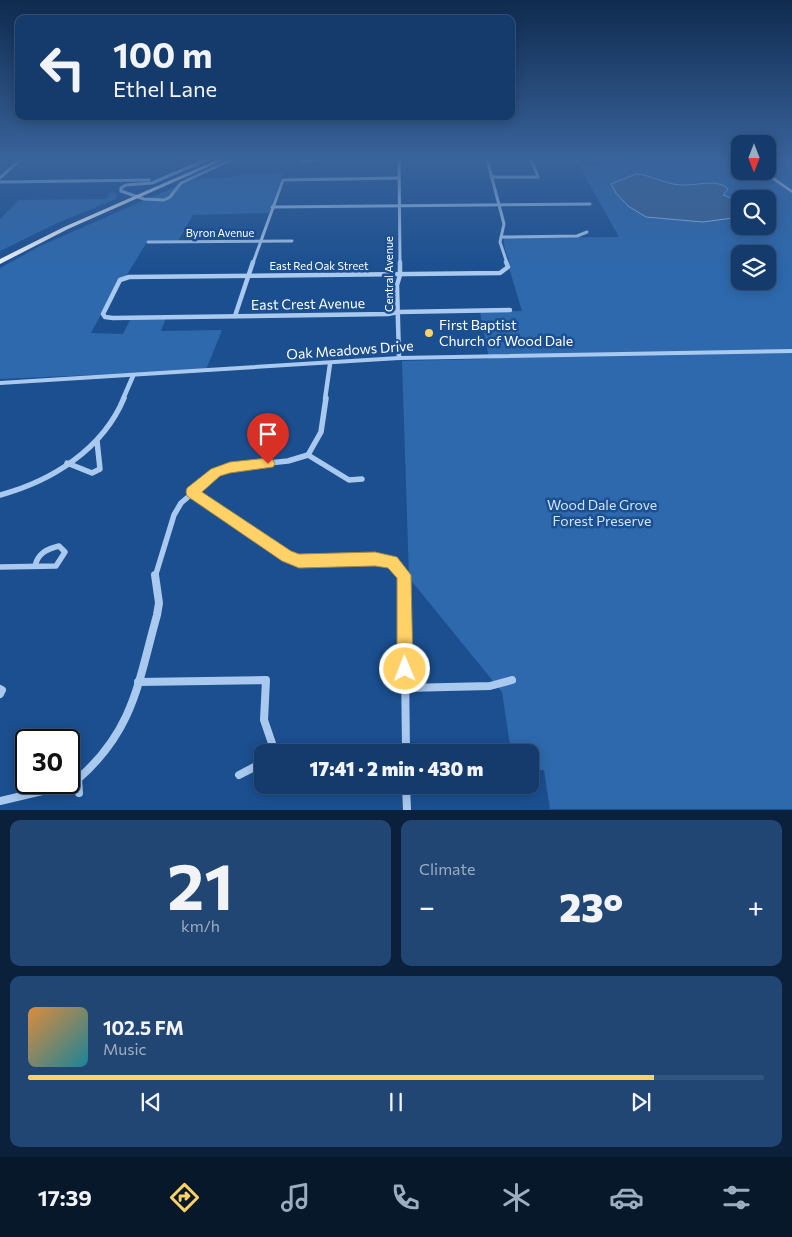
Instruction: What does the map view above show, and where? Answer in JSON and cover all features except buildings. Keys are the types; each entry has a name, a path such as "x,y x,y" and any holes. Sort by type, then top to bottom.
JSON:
{"highway":[{"path":"0,255 131,197"},
{"path":"0,262 131,197"}],"street":[{"path":"138,197 157,200 170,197"},
{"path":"235,316 276,197"},
{"name":"Central Avenue","path":"398,197 400,275 398,285 399,358"},
{"path":"497,197 504,224 501,237 577,236 587,232"},
{"path":"272,207 590,204"},
{"name":"East Red Oak Street","path":"105,317 103,314 120,280 129,277 500,273 508,267 500,243 501,237"},
{"name":"Byron Avenue","path":"148,242 292,241"},
{"name":"East Crest Avenue","path":"105,317 388,314 398,312 510,310"},
{"name":"Oak Meadows Drive","path":"0,383 330,364 399,358 792,351"},
{"path":"80,777 95,765 118,736 127,716 157,615 159,603 155,574 174,515 181,503 216,473 230,467 288,462 308,455 322,432 330,364"},
{"path":"1,496 28,485 67,463 97,441 112,424 133,376"},
{"path":"67,463 92,473 100,469 101,462 96,452 97,441"},
{"path":"308,455 349,480 362,480"},
{"path":"192,492 287,556 299,561 383,560 392,562 404,575 406,744"},
{"path":"0,567 56,566 65,552 59,546 44,550 36,559 35,566"},
{"path":"138,682 266,680 264,720 271,744"},
{"path":"405,688 490,686 512,680"},
{"path":"239,775 254,768"},
{"path":"0,801 20,794"},
{"path":"406,794 407,810"}],"green space":[{"path":"108,197 117,197 116,199 55,224 0,251 0,219 19,200 106,199"},
{"path":"152,197 275,197 269,213 193,215 178,241 147,242 125,278 119,281 91,333 123,334 131,318 166,318 161,331 222,330 206,370 0,379 0,268 40,246"},
{"name":"Wood Dale Grove Forest Preserve","path":"596,197 731,197 731,235 776,235 776,197 792,197 792,809 550,809 544,770 539,770 539,744 510,744 502,692 409,578 402,361 489,359 480,312 522,311 509,268 504,238 619,237"}],"shaded area":[{"path":"620,197 731,198 731,218 703,222 646,217 628,206"}],"place":[{"name":"First Baptist Church of Wood Dale","path":"429,333"}],"route":[{"path":"268,464 230,467 216,473 192,492 287,556 299,561 375,559 392,562 404,575 405,669"}]}
